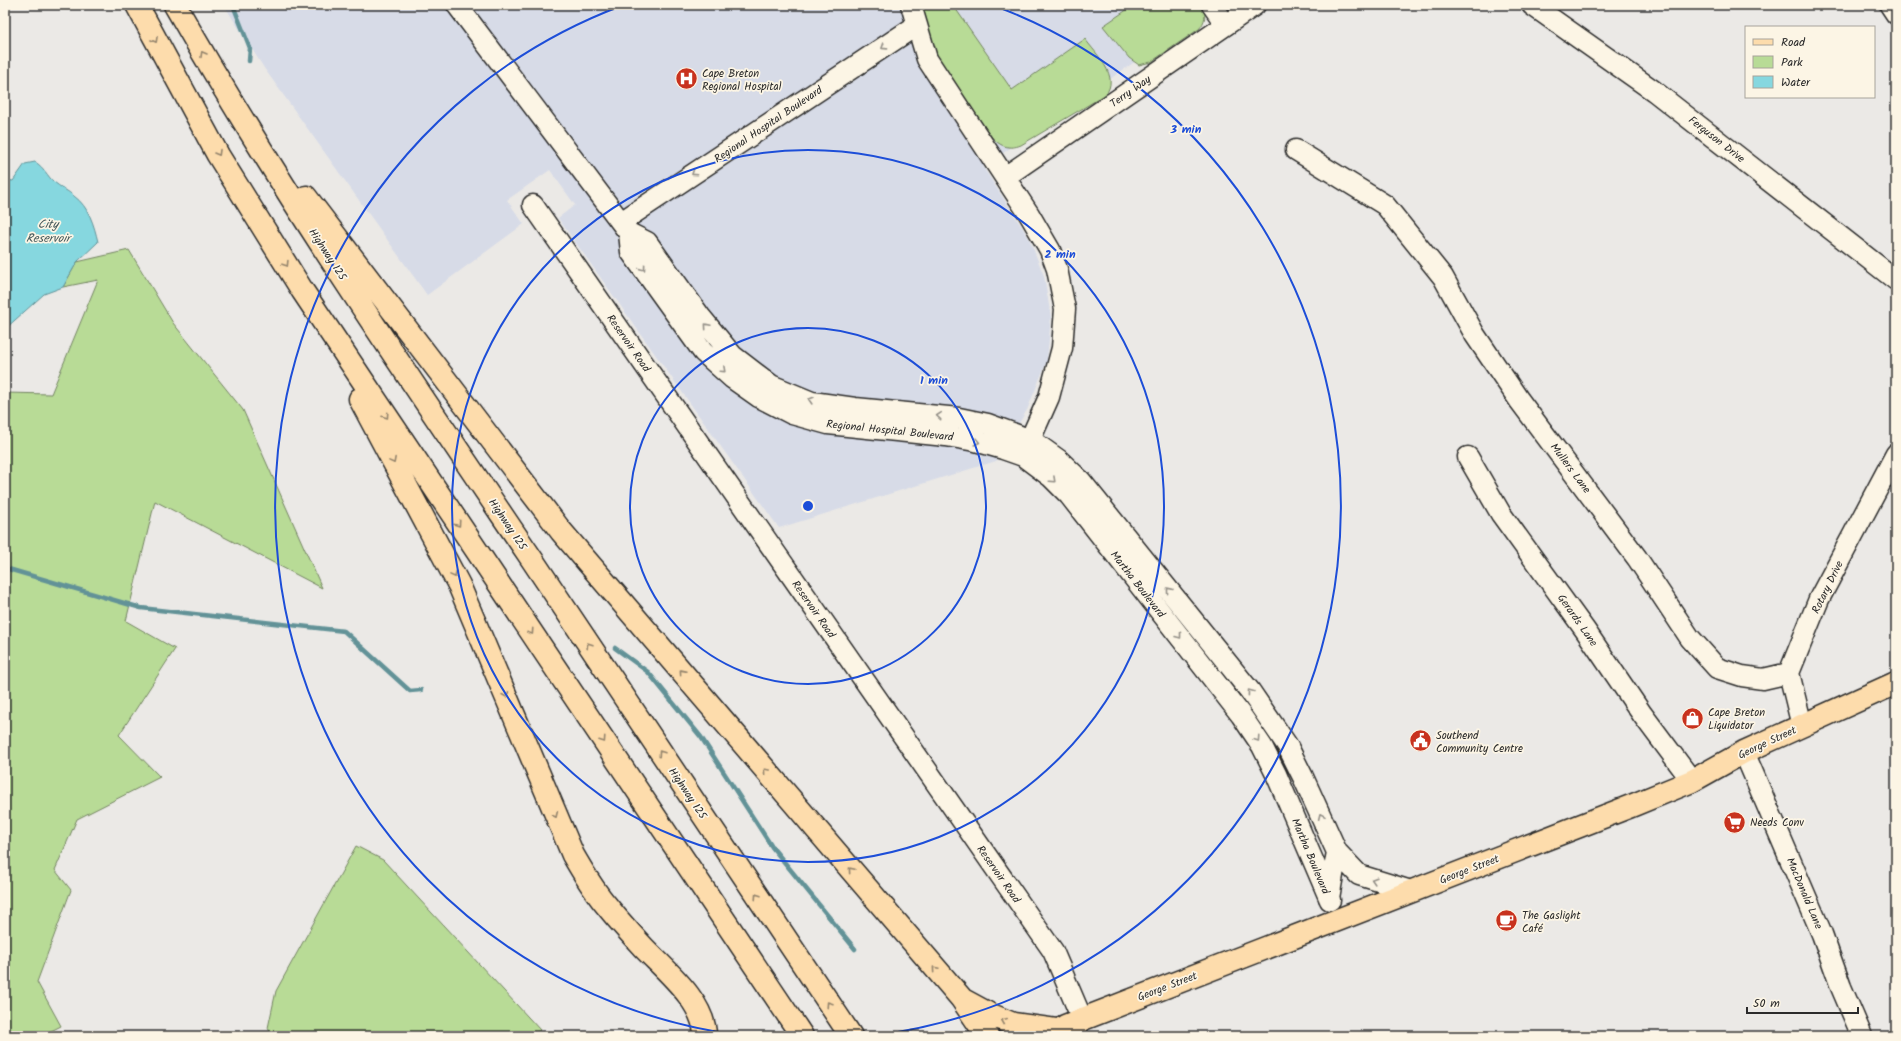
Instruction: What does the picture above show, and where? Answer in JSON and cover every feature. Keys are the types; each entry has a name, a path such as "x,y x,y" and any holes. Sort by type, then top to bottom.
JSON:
{"main road":[{"path":"137,5 218,155 302,290 802,1036"},
{"name":"Highway 125","path":"175,5 223,88 291,198 400,365 851,1036"},
{"path":"223,88 560,531 960,998 987,1036"},
{"path":"302,290 459,585 573,855 589,882 606,905 677,982 692,1002 701,1016 705,1036"},
{"name":"George Street","path":"1082,1019 1692,781 1744,752 1896,683"},
{"path":"960,998 989,1014 1012,1024 1062,1033"},
{"path":"1034,1036 1062,1033 1082,1019"}],"street":[{"name":"Regional Hospital Boulevard","path":"458,5 625,228 647,242 700,316 733,356 771,385 812,402 855,408 959,418 988,424 1027,448"},
{"path":"911,5 927,59 1033,219 1050,250 1062,289 1065,309 1059,366 1049,397 1027,448"},
{"path":"1212,5 1226,25"},
{"name":"Terry Way","path":"1005,177 1255,5"},
{"name":"Ferguson Drive","path":"1532,5 1673,105 1896,280"},
{"path":"1890,5 1896,14"},
{"name":"Regional Hospital Boulevard","path":"625,228 917,26"},
{"name":"Mullers Lane","path":"1296,150 1385,206 1443,277 1475,334 1519,400 1637,558 1690,638 1717,668 1742,676 1762,679 1789,673"},
{"name":"Reservoir Road","path":"533,205 1053,951 1082,1019"},
{"name":"Martha Boulevard","path":"1027,448 1059,460 1081,481 1250,691 1286,745 1304,777 1337,852 1329,898"},
{"name":"Martha Boulevard","path":"1027,448 1051,477 1069,495 1241,715 1262,746 1276,774 1329,898"},
{"name":"Rotary Drive","path":"1789,673 1819,599 1896,454"},
{"name":"Gerards Lane","path":"1468,457 1501,514 1585,630 1642,714 1692,781"},
{"path":"1789,673 1802,726"},
{"name":"MacDonald Lane","path":"1744,752 1819,927 1841,987 1862,1036"},
{"path":"1337,852 1359,874 1411,891"},
{"path":"1329,898 1338,920"}],"shaded area":[{"name":"Cape Breton Regional Hospital","path":"224,5 1193,5 1201,16 983,167 1029,238 1044,276 1051,317 1047,361 1027,410 996,461 779,528 558,218 575,205 550,170 507,200 524,224 427,295 264,68"}],"green space":[{"path":"920,5 953,5 1012,90 1085,39 1109,73 1109,88 1105,95 1021,145 1008,147 1001,145 991,136 934,53"},
{"path":"1134,5 1202,5 1205,18 1199,29 1151,62 1139,65 1129,58 1103,26"},
{"path":"129,250 173,323 243,410 322,588 155,501 126,621 175,649 119,735 160,777 77,819 55,870 71,890 37,982 61,1026 41,1036 8,1036 5,1032 5,393 51,394 98,280 63,287 77,262"},
{"path":"356,846 383,860 540,1030 533,1036 272,1036 268,1028 276,991"}],"water":[{"name":"City Reservoir","path":"35,162 41,166 54,182 84,205 93,223 98,242 77,262 63,287 44,294 5,329 5,180 13,181 25,164"}],"waterway":[{"path":"233,5 250,48 249,61"},
{"path":"5,568 141,608 344,631 410,691 421,690"},
{"path":"615,648 648,672 701,737 772,847 855,949"}],"place":[{"name":"Cape Breton Regional Hospital","path":"687,79"},
{"name":"Cape Breton Liquidator","path":"1692,718"},
{"name":"Southend Community Centre","path":"1420,741"},
{"name":"Needs Conv","path":"1734,822"},
{"name":"The Gaslight Café","path":"1506,921"}]}
